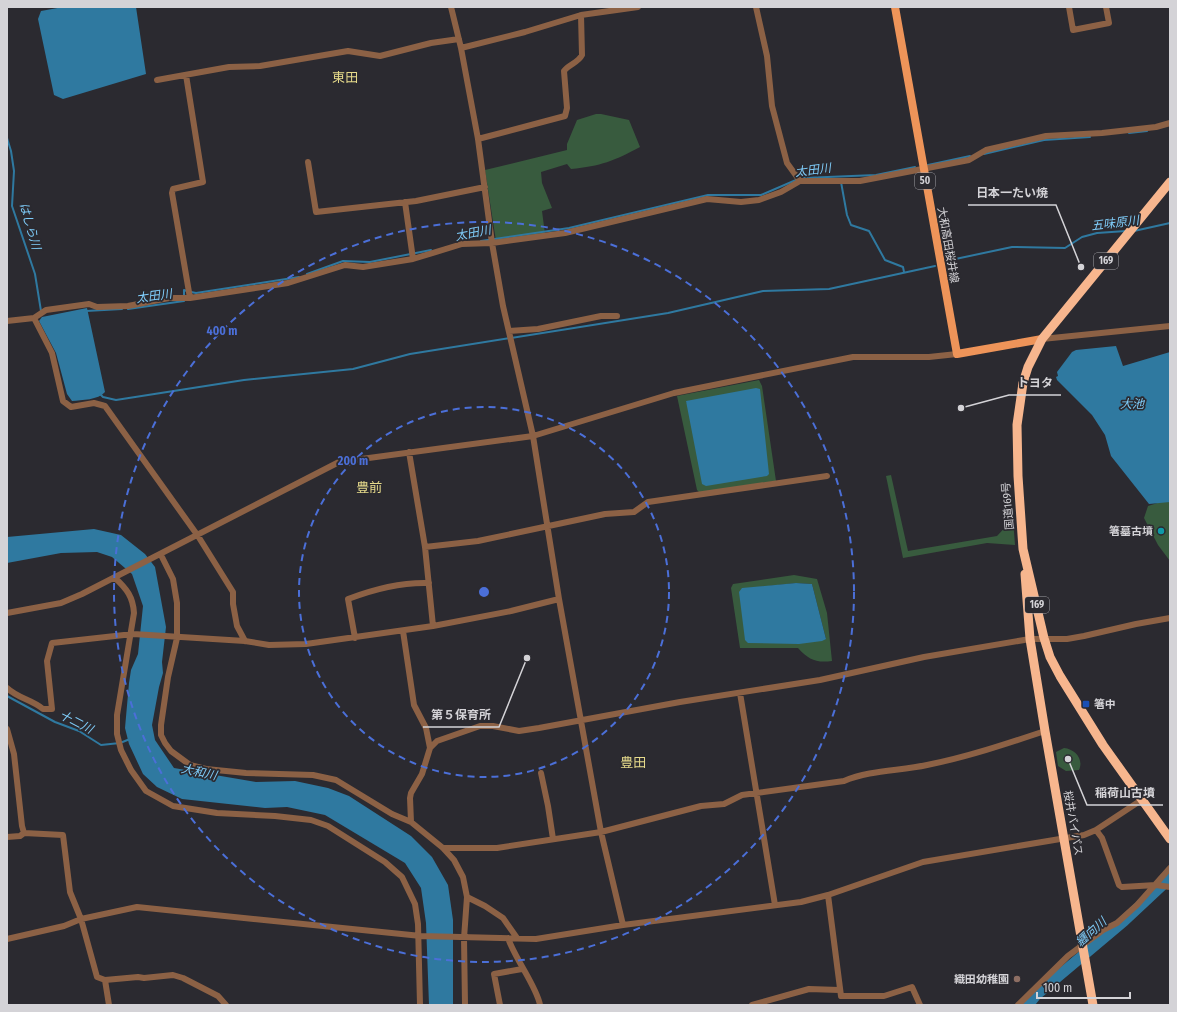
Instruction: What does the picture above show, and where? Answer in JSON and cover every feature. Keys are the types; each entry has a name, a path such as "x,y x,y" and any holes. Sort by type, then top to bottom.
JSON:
{"highway":[{"name":"国道169号","path":"1170,182 1042,339 1028,367 1018,407 1018,476 1024,549 1044,638 1060,676 1099,739 1170,839"},
{"name":"桜井バイパス","path":"1024,549 1030,639 1063,839 1093,1005"}],"main road":[{"name":"大和高田桜井線","path":"895,7 957,354"},
{"path":"957,354 1042,339"}],"street":[{"path":"451,7 461,48 478,139 492,243 509,331 533,436 580,721 601,832 623,925"},
{"path":"461,48 525,32 581,15 638,7"},
{"path":"756,7 767,56 771,96 776,120 787,163 800,181"},
{"path":"1069,7 1073,30 1109,23 1106,7"},
{"path":"478,139 565,116 567,108 564,71 566,67 580,60 582,55 581,15"},
{"path":"157,80 229,67 260,66 348,51 380,56 431,43 459,39"},
{"path":"186,75 203,182 173,189 172,193 190,298"},
{"path":"7,321 34,318 46,310 89,304 97,306 128,306 169,298 190,298 288,284 345,265 363,267 413,259 462,244 492,243 572,232 707,199 741,202 760,200 781,192 800,181 860,181 923,169 969,160 986,150 1046,136 1102,133 1156,127 1170,123"},
{"path":"308,162 316,212 405,202 485,187"},
{"path":"405,202 413,259"},
{"path":"509,331 538,329 601,316 617,316"},
{"path":"34,318 52,353 63,401 71,407 94,403 105,406 198,536 233,592 233,604 237,626 245,641"},
{"path":"1060,318 1057,332 1062,336"},
{"path":"1042,339 1170,326"},
{"path":"7,613 61,603 82,594 198,536 339,462 533,436 674,393 853,357 929,357 957,354"},
{"path":"408,452 425,546 433,626"},
{"path":"425,546 478,541 604,514 634,512 648,502 827,476"},
{"path":"159,556 173,579 178,603 175,638 161,725 161,735 164,743 179,758 190,765 206,769 246,773 313,775 336,780 392,814 412,822 443,848 454,860 463,877 467,897 462,938 465,1005"},
{"path":"117,577 128,591 133,602 134,613 117,715 117,734 121,750 131,770 146,792 172,806 217,813 282,816 311,820 328,826 385,862 402,877 415,904 419,936 420,1005"},
{"path":"355,638 348,599 372,590 410,582 429,583"},
{"path":"7,688 16,696 36,703 43,709 52,709 47,661 52,643 131,634 175,638 245,641 269,645 306,644 433,626 511,611 559,599"},
{"path":"412,822 410,798 422,774 430,748 436,741 480,726 493,726 519,731 820,680 924,657 1030,639 1067,639 1170,618"},
{"path":"403,631 414,706 426,728 430,748"},
{"path":"740,693 775,905"},
{"path":"7,730 14,754 24,833"},
{"path":"443,848 497,848 601,832 701,806 724,804 742,795 844,781 859,775 928,765 984,751 1045,731"},
{"path":"541,773 548,806 552,839"},
{"path":"7,939 64,926 81,919 137,907 419,936 536,939 623,925 801,902 828,895 922,862 1063,839 1096,830 1143,799"},
{"path":"1096,830 1102,838 1119,885 1122,887 1156,885 1170,887"},
{"path":"7,837 20,836 24,833 63,835 70,892 81,919 97,977 105,980 173,975 183,978 218,996 226,1005"},
{"path":"1018,1005 1103,930 1117,923 1156,885 1170,868"},
{"path":"828,895 839,990 841,996 884,996 912,987 920,1005"},
{"path":"467,897 485,906 503,918 517,938"},
{"path":"508,938 522,969 539,999 540,1005"},
{"path":"500,1005 494,974 522,969"},
{"path":"105,980 109,1005"},
{"path":"752,1005 809,989 839,990"}],"green space":[{"path":"596,114 629,120 640,147 615,159 599,164 571,169 567,164 541,172 542,183 552,208 542,211 545,234 496,241 485,170 567,150 567,144 577,120"},
{"path":"759,380 762,386 776,481 700,493 697,490 677,396","holes":["718,396 769,473 686,402"]},
{"path":"891,475 908,551 997,536 1013,519 1015,545 987,543 903,558 886,476"},
{"name":"箸墓古墳","path":"1170,499 1170,561 1158,545 1144,518 1148,506"},
{"path":"794,575 817,579 827,613 832,661 821,662 813,660 798,648 740,648 731,588 733,584","holes":["796,583 812,584 826,639 742,589"]},
{"path":"1064,748 1072,750 1078,755 1080,762 1079,770 1066,771 1058,766 1056,752"}],"water":[{"path":"63,7 136,7 146,74 63,99 54,95 38,19 41,11"},
{"path":"87,308 105,392 98,397 72,401 67,394 56,353 39,321 42,317"},
{"name":"大池","path":"1116,346 1123,366 1170,352 1170,502 1149,504 1111,456 1105,435 1092,415 1057,380 1057,372 1072,352 1076,350"},
{"path":"756,388 760,389 769,474 767,476 706,486 702,484 686,401"},
{"path":"94,529 121,535 145,554 155,567 166,627 162,662 163,673 152,725 155,740 174,768 256,782 295,781 328,788 349,796 411,836 432,857 448,885 453,920 453,1005 429,1005 426,923 421,888 405,863 325,815 287,807 265,808 182,799 157,787 143,774 129,744 125,728 129,683 131,670 138,654 143,606 132,574 112,557 97,552 61,553 7,563 7,537"},
{"path":"796,583 812,584 826,639 822,641 799,644 748,643 745,640 739,592 742,588"}],"waterway":[{"name":"太田川","path":"1129,133 1147,131"},
{"name":"太田川","path":"984,154 1044,140 1090,137"},
{"name":"はしら川","path":"7,138 11,151 14,171 12,206 35,274 41,311"},
{"name":"太田川","path":"928,165 970,156"},
{"name":"太田川","path":"803,178 876,175 915,167"},
{"name":"太田川","path":"481,241 569,228 708,195 761,195 796,180"},
{"name":"五味原川","path":"841,182 847,215 851,225 869,231 885,260 903,267 904,272"},
{"name":"五味原川","path":"1134,231 1170,223"},
{"name":"五味原川","path":"946,261 1012,247 1065,248 1082,237 1097,233 1126,231"},
{"name":"太田川","path":"307,274 343,261 370,262 431,250"},
{"path":"100,394 103,397 116,400 244,380 353,369 410,354 668,313 763,291 829,289 935,266"},
{"name":"太田川","path":"191,292 196,293 299,277"},
{"name":"太田川","path":"128,309 184,301 184,290 187,291"},
{"name":"太田川","path":"86,311 122,309"},
{"name":"十二川","path":"7,696 55,722 79,731 101,745 120,743 130,739"},
{"name":"纒向川","path":"1028,1005 1036,995 1124,921 1170,878"}],"place":[{"name":"日本一たい焼","path":"1081,267"},
{"name":"トヨタ","path":"961,408"},
{"name":"箸墓古墳","path":"1161,531"},
{"name":"第５保育所","path":"527,658"},
{"name":"箸中","path":"1086,704"},
{"name":"稲荷山古墳","path":"1068,759"},
{"name":"織田幼稚園","path":"1017,979"}],"district":[{"name":"東田","path":"345,77"},
{"name":"豊前","path":"369,487"},
{"name":"豊田","path":"633,762"}],"water label":[{"name":"大和川","path":"199,772"}]}
